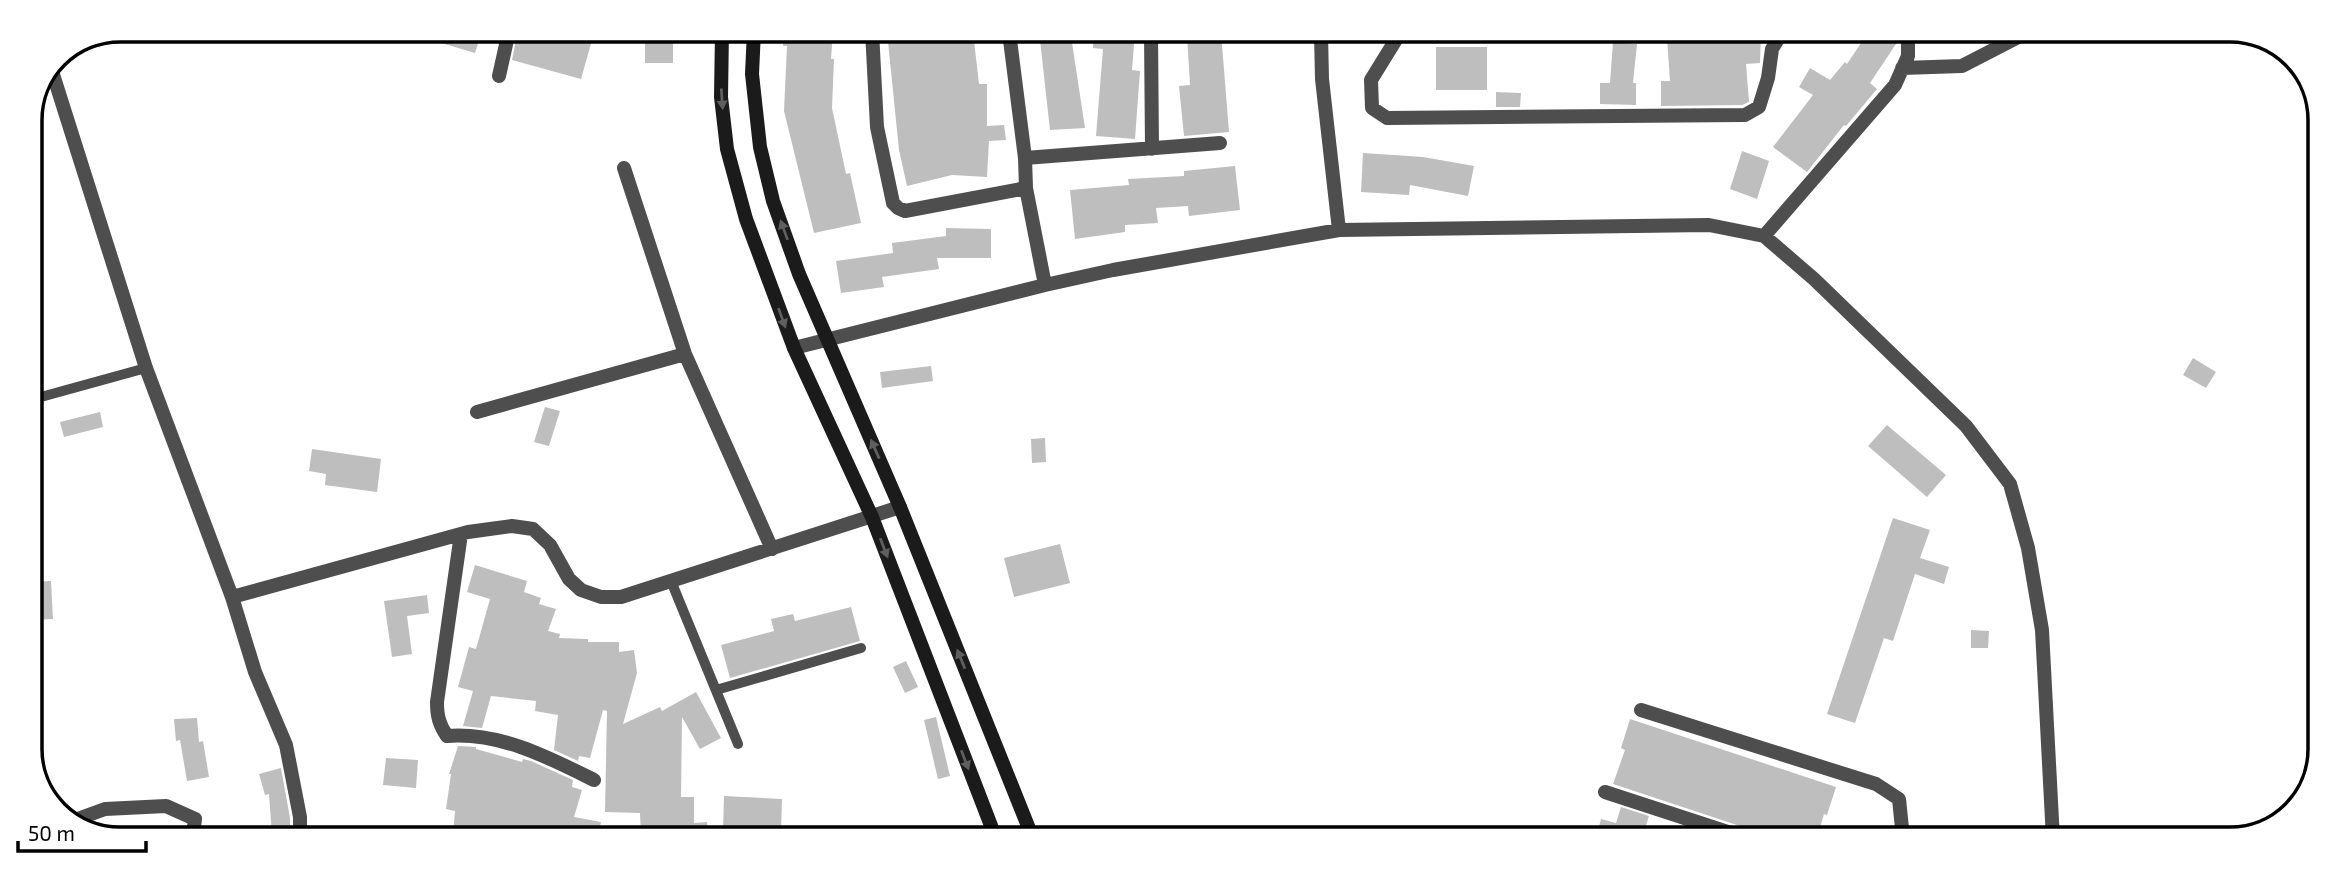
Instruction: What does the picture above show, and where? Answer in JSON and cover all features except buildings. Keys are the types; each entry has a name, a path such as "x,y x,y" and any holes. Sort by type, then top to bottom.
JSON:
{"street":[{"path":"499,76 507,42"},
{"path":"722,42 721,97 727,149 747,219 794,348 872,517 992,827"},
{"path":"753,42 752,74 760,147 773,201 799,274 900,507 1028,827"},
{"path":"873,42 877,127 893,202 898,208 905,211 1026,188"},
{"path":"1010,42 1025,158 1026,188 1045,285"},
{"path":"1151,42 1152,149"},
{"path":"1321,42 1322,79 1339,230"},
{"path":"1394,42 1371,80 1372,108 1387,118 1745,115 1759,107 1768,78 1772,49 1776,42"},
{"path":"1764,236 1895,85 1908,56 1909,42"},
{"path":"1902,68 1962,66 2008,42"},
{"path":"54,78 146,368 232,597 256,672 286,745 300,827"},
{"path":"1025,158 1220,143"},
{"path":"624,168 685,354 772,549"},
{"path":"794,348 1113,270 1339,230 1709,225 1764,236 1814,279 1966,426 2010,484 2028,548 2042,630 2052,827"},
{"path":"477,412 685,354"},
{"path":"232,597 461,534 512,526 533,529 550,545 569,579 581,590 601,597 621,597 900,507"},
{"path":"461,534 437,702 437,719 441,728 447,736 468,734 537,752 594,780"},
{"path":"1641,710 1876,784 1899,799 1902,827"},
{"path":"1605,792 1712,827"},
{"path":"83,817 105,809 166,806 195,819 194,827"}],"lane":[{"path":"42,397 146,368"},
{"path":"671,581 738,744"},
{"path":"716,690 861,648"}]}
